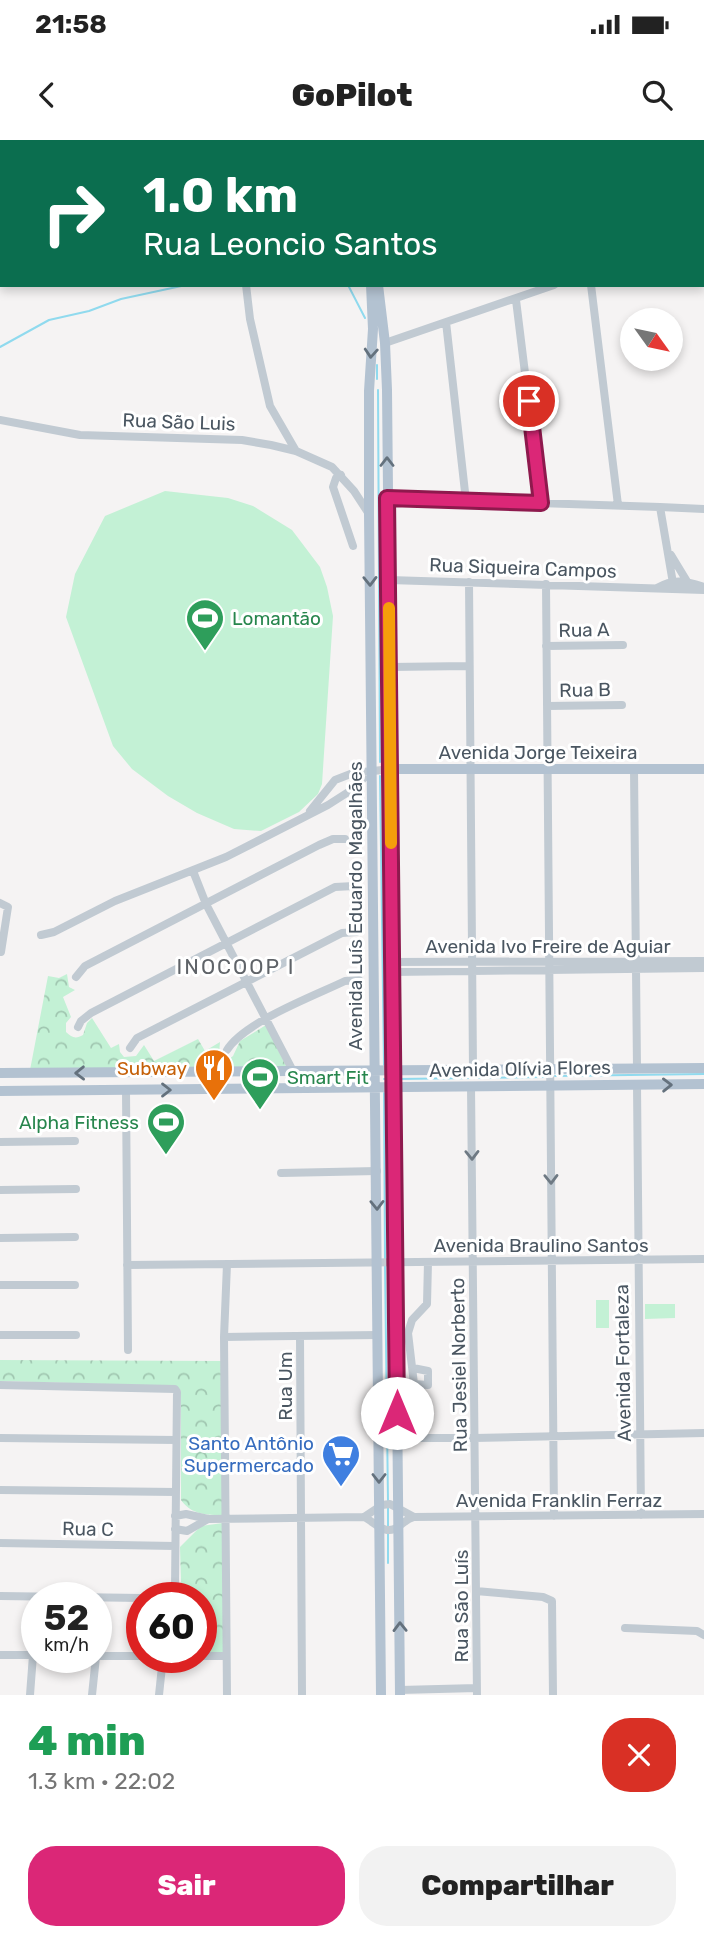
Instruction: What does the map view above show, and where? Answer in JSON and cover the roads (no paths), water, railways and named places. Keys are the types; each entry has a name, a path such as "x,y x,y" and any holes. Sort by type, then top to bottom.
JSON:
{"main road":[{"name":"Avenida Luís Eduardo Magalhães","path":"371,287 373,329 369,391 369,514 374,1071 377,1171 387,1262 397,1438 400,1693"},
{"name":"Avenida Luís Eduardo Magalhães","path":"378,287 387,390 393,1071 387,1262 378,1335 381,1695"},
{"path":"369,391 376,386 387,390"},
{"name":"Avenida Jorge Teixeira","path":"392,769 704,768"},
{"name":"Avenida Olívia Flores","path":"0,1073 704,1068"},
{"path":"241,1090 247,1082 242,1072"},
{"path":"261,1072 258,1083 265,1090"},
{"name":"Avenida Olívia Flores","path":"0,1091 704,1084"}],"street":[{"path":"246,287 250,319 270,406 296,451"},
{"path":"385,343 549,287"},
{"path":"591,287 618,505"},
{"path":"516,300 541,503"},
{"path":"446,322 466,501"},
{"name":"Rua São Luis","path":"0,420 80,435 242,440 296,451 322,461 341,475 369,514"},
{"path":"341,475 336,478 333,487 353,546"},
{"path":"347,483 361,483 370,475"},
{"path":"387,498 704,509"},
{"path":"660,507 673,585"},
{"path":"667,550 687,586"},
{"name":"Rua Siqueira Campos","path":"389,580 657,588 673,585 704,588"},
{"path":"469,582 473,1070"},
{"path":"546,584 554,1516"},
{"name":"Rua A","path":"546,646 623,645"},
{"path":"390,667 469,666"},
{"name":"Rua B","path":"547,706 622,705"},
{"name":"Avenida Jorge Teixeira","path":"335,780 370,770 392,769"},
{"path":"634,769 637,1068"},
{"path":"41,935 54,932 126,896 226,858 328,805 347,793 370,770"},
{"path":"335,780 335,790 347,793"},
{"path":"308,814 335,780"},
{"path":"76,977 85,966 319,845 333,839 345,839"},
{"path":"193,871 206,904 293,1071"},
{"path":"78,1027 91,1013 335,887 354,886"},
{"path":"0,903 8,907 1,952"},
{"path":"130,1048 137,1038 342,933 356,932"},
{"name":"Avenida Ivo Freire de Aguiar","path":"637,965 704,961"},
{"name":"Avenida Ivo Freire de Aguiar","path":"392,967 637,965 704,968"},
{"path":"227,1050 237,1037 267,1019 345,981 359,980"},
{"name":"Avenida Fortaleza","path":"637,1085 641,1515"},
{"name":"Rua Jesiel Norberto","path":"471,1086 476,1517"},
{"path":"126,1090 128,1350"},
{"path":"0,1142 75,1141"},
{"path":"281,1173 377,1171"},
{"path":"0,1189 76,1189"},
{"path":"0,1238 75,1237"},
{"name":"Avenida Braulino Santos","path":"127,1265 704,1259"},
{"path":"413,1368 408,1333 412,1320 426,1304 428,1262"},
{"path":"227,1264 224,1337 227,1695"},
{"path":"0,1285 75,1285"},
{"path":"0,1335 76,1335"},
{"path":"224,1337 378,1335"},
{"name":"Rua Um","path":"300,1337 302,1695"},
{"path":"0,1385 175,1389 175,1582"},
{"path":"397,1438 704,1433"},
{"path":"0,1438 176,1440"},
{"path":"0,1490 176,1495"},
{"path":"176,1495 182,1508 192,1515 208,1520 364,1517 380,1507 396,1506 414,1517 398,1527 380,1528 364,1517"},
{"name":"Avenida Franklin Ferraz","path":"414,1517 704,1514"},
{"path":"175,1516 192,1515"},
{"name":"Rua São Luís","path":"476,1517 477,1692"},
{"path":"175,1545 187,1531 208,1520"},
{"path":"175,1529 187,1531"},
{"name":"Rua C","path":"0,1543 175,1545"},
{"path":"476,1591 543,1597 552,1601 553,1695"},
{"path":"0,1596 126,1598"},
{"path":"625,1628 702,1630"},
{"path":"0,1655 21,1655"},
{"path":"217,1656 226,1656"},
{"path":"30,1695 33,1673"},
{"path":"92,1695 94,1673"},
{"path":"159,1695 161,1673"},
{"path":"400,1693 477,1692"}],"waterway":[{"path":"0,347 49,320 89,311 121,299 177,287"},
{"path":"349,287 365,318"},
{"path":"377,365 377,379"},
{"path":"378,390 380,762"},
{"path":"380,776 384,1065"},
{"path":"555,1076 704,1074"},
{"path":"398,1079 545,1077"},
{"path":"384,1079 389,1079"},
{"path":"384,1093 385,1260"},
{"path":"385,1265 388,1501"},
{"path":"388,1507 388,1526"},
{"path":"388,1531 388,1563"}],"place":[{"name":"Lomantão","path":"205,652"},
{"name":"Subway","path":"214,1102"},
{"name":"Smart Fit","path":"260,1111"},
{"name":"Alpha Fitness","path":"166,1156"},
{"name":"Santo Antônio Supermercado","path":"341,1488"}],"district":[{"name":"INOCOOP I","path":"236,966"}]}
